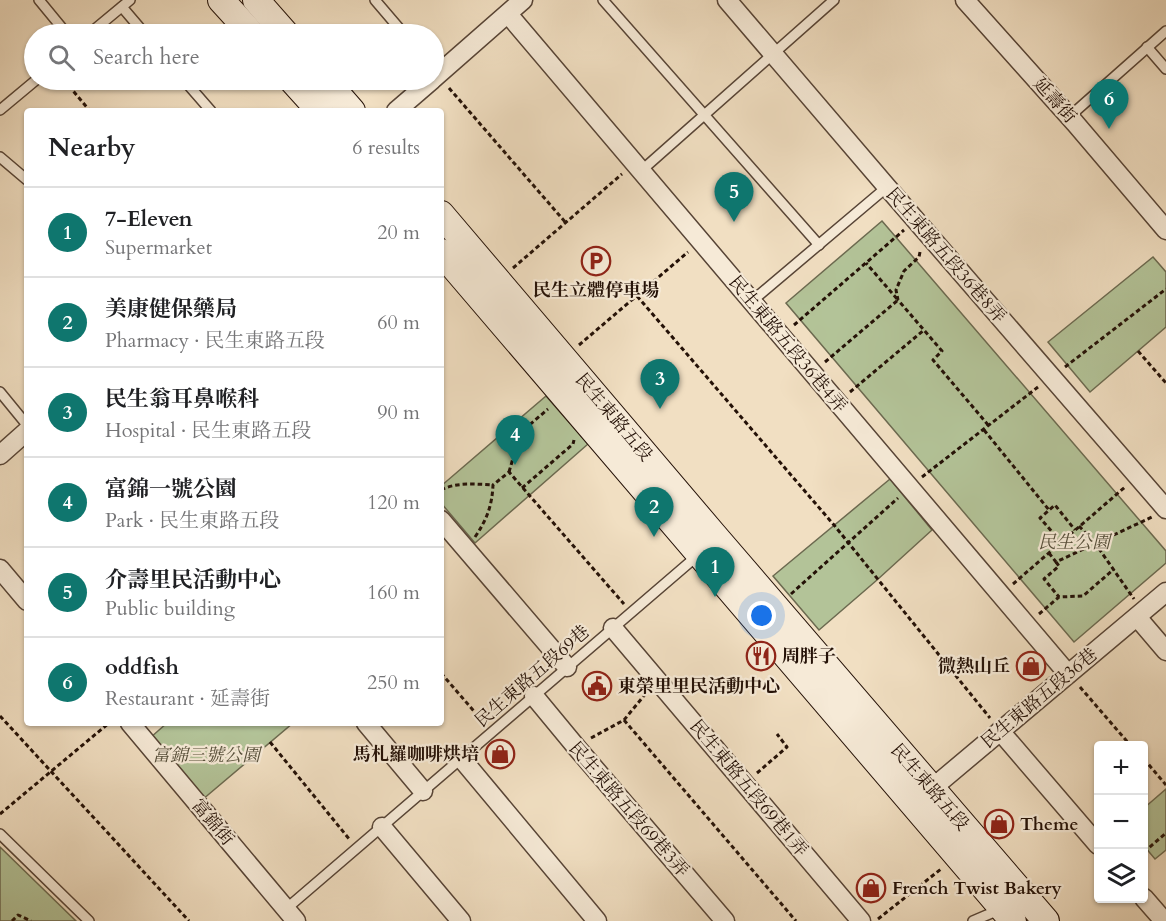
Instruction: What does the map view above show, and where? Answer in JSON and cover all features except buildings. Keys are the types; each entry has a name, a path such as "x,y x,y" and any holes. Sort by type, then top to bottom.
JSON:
{"street":[{"path":"221,0 243,24"},
{"path":"256,0 277,24"},
{"path":"444,68 524,0"},
{"name":"民生東路五段36巷8弄","path":"727,0 1161,512"},
{"name":"延壽街","path":"965,0 1166,230"},
{"name":"民生東路五段36巷4弄","path":"508,14 1074,681"},
{"path":"301,90 317,108"},
{"path":"334,90 349,108"},
{"path":"399,108 419,90"},
{"name":"民生東路五段","path":"444,218 708,546 912,805 1007,915"},
{"name":"民生東路五段","path":"444,255 932,788 1046,921"},
{"path":"0,454 24,434"},
{"path":"444,523 567,667"},
{"path":"0,569 24,597"},
{"name":"民生東路五段36巷","path":"912,805 996,726 1074,681 1136,608 1166,592"},
{"path":"1136,608 1166,651"},
{"name":"民生東路五段69巷1弄","path":"613,628 861,921"},
{"name":"民生東路五段69巷3弄","path":"534,696 726,921"},
{"name":"富錦街","path":"133,726 291,915"},
{"path":"369,726 423,791"},
{"path":"996,726 1094,840"},
{"path":"461,758 597,921"},
{"path":"382,827 461,921"},
{"path":"1148,903 1164,921"},
{"path":"272,921 291,915"}],"lane":[{"path":"39,0 59,24"},
{"path":"101,24 130,0"},
{"path":"375,0 395,24"},
{"path":"603,0 819,245"},
{"path":"638,167 704,115 834,0"},
{"path":"122,7 136,24"},
{"path":"1069,117 1166,31"},
{"path":"1147,47 1166,69"},
{"path":"0,110 24,90"},
{"path":"193,90 208,108"},
{"path":"0,157 24,177"},
{"path":"752,302 887,187"},
{"path":"0,392 24,421"},
{"name":"民生東路五段69巷","path":"291,915 357,848 708,546"},
{"path":"0,834 89,921"},
{"path":"973,921 1007,915"}],"path":[{"path":"444,87 566,223"},
{"path":"72,90 87,108"},
{"path":"509,271 638,167"},
{"path":"794,325 906,229"},
{"path":"574,349 701,242"},
{"path":"898,300 896,291 904,271 920,257 921,246"},
{"path":"866,263 942,351 933,360 989,426"},
{"path":"1061,370 1166,289"},
{"path":"637,296 826,516 996,726"},
{"path":"825,362 898,300"},
{"path":"850,392 924,330"},
{"path":"1138,351 1166,383"},
{"path":"922,477 1042,384"},
{"path":"444,488 472,484 493,485 509,472 516,448 527,427 550,407"},
{"path":"983,429 1049,510"},
{"path":"522,488 573,444 574,438"},
{"path":"509,472 631,612"},
{"path":"1013,584 1129,484"},
{"path":"467,549 483,524 492,503 493,485"},
{"path":"785,599 902,494"},
{"path":"1061,542 1040,518 1055,505 1095,543 1114,569 1136,608"},
{"path":"1056,562 1161,512"},
{"path":"1049,553 1059,566 1044,579 1059,597"},
{"path":"1039,614 1059,597 1083,596 1114,569"},
{"path":"444,676 492,732"},
{"path":"577,748 586,740 624,720 657,680"},
{"path":"1074,681 1127,741"},
{"path":"0,716 189,921"},
{"path":"624,720 796,921"},
{"path":"0,814 105,726"},
{"path":"745,784 786,747 777,734"},
{"path":"270,742 357,848"},
{"path":"1148,765 1166,785"},
{"path":"1147,849 1166,833"},
{"path":"876,921 947,864"},
{"path":"12,921 18,915 31,921"}],"green space":[{"name":"民生公園","path":"882,221 1166,551 1166,563 1074,642 786,303"},
{"path":"1153,257 1166,272 1166,327 1090,392 1048,342"},
{"path":"546,396 588,444 475,543 444,507 444,483"},
{"path":"890,479 932,530 819,630 773,576"},
{"name":"富錦三號公園","path":"164,726 289,726 202,800 150,738"},
{"path":"1166,789 1166,850 1155,859 1148,851 1148,805"},
{"path":"0,847 76,921 0,921"}],"place":[{"name":"oddfish","path":"1109,129"},
{"name":"介壽里民活動中心","path":"734,222"},
{"name":"民生立體停車場","path":"596,261"},
{"name":"民生翁耳鼻喉科","path":"660,409"},
{"name":"富錦一號公園","path":"515,465"},
{"name":"美康健保藥局","path":"654,537"},
{"name":"7-Eleven","path":"715,597"},
{"name":"周胖子","path":"761,656"},
{"name":"微熱山丘","path":"1031,666"},
{"name":"東榮里里民活動中心","path":"597,686"},
{"name":"馬札羅咖啡烘培","path":"500,754"},
{"name":"Theme","path":"999,824"},
{"name":"French Twist Bakery","path":"871,888"}]}
